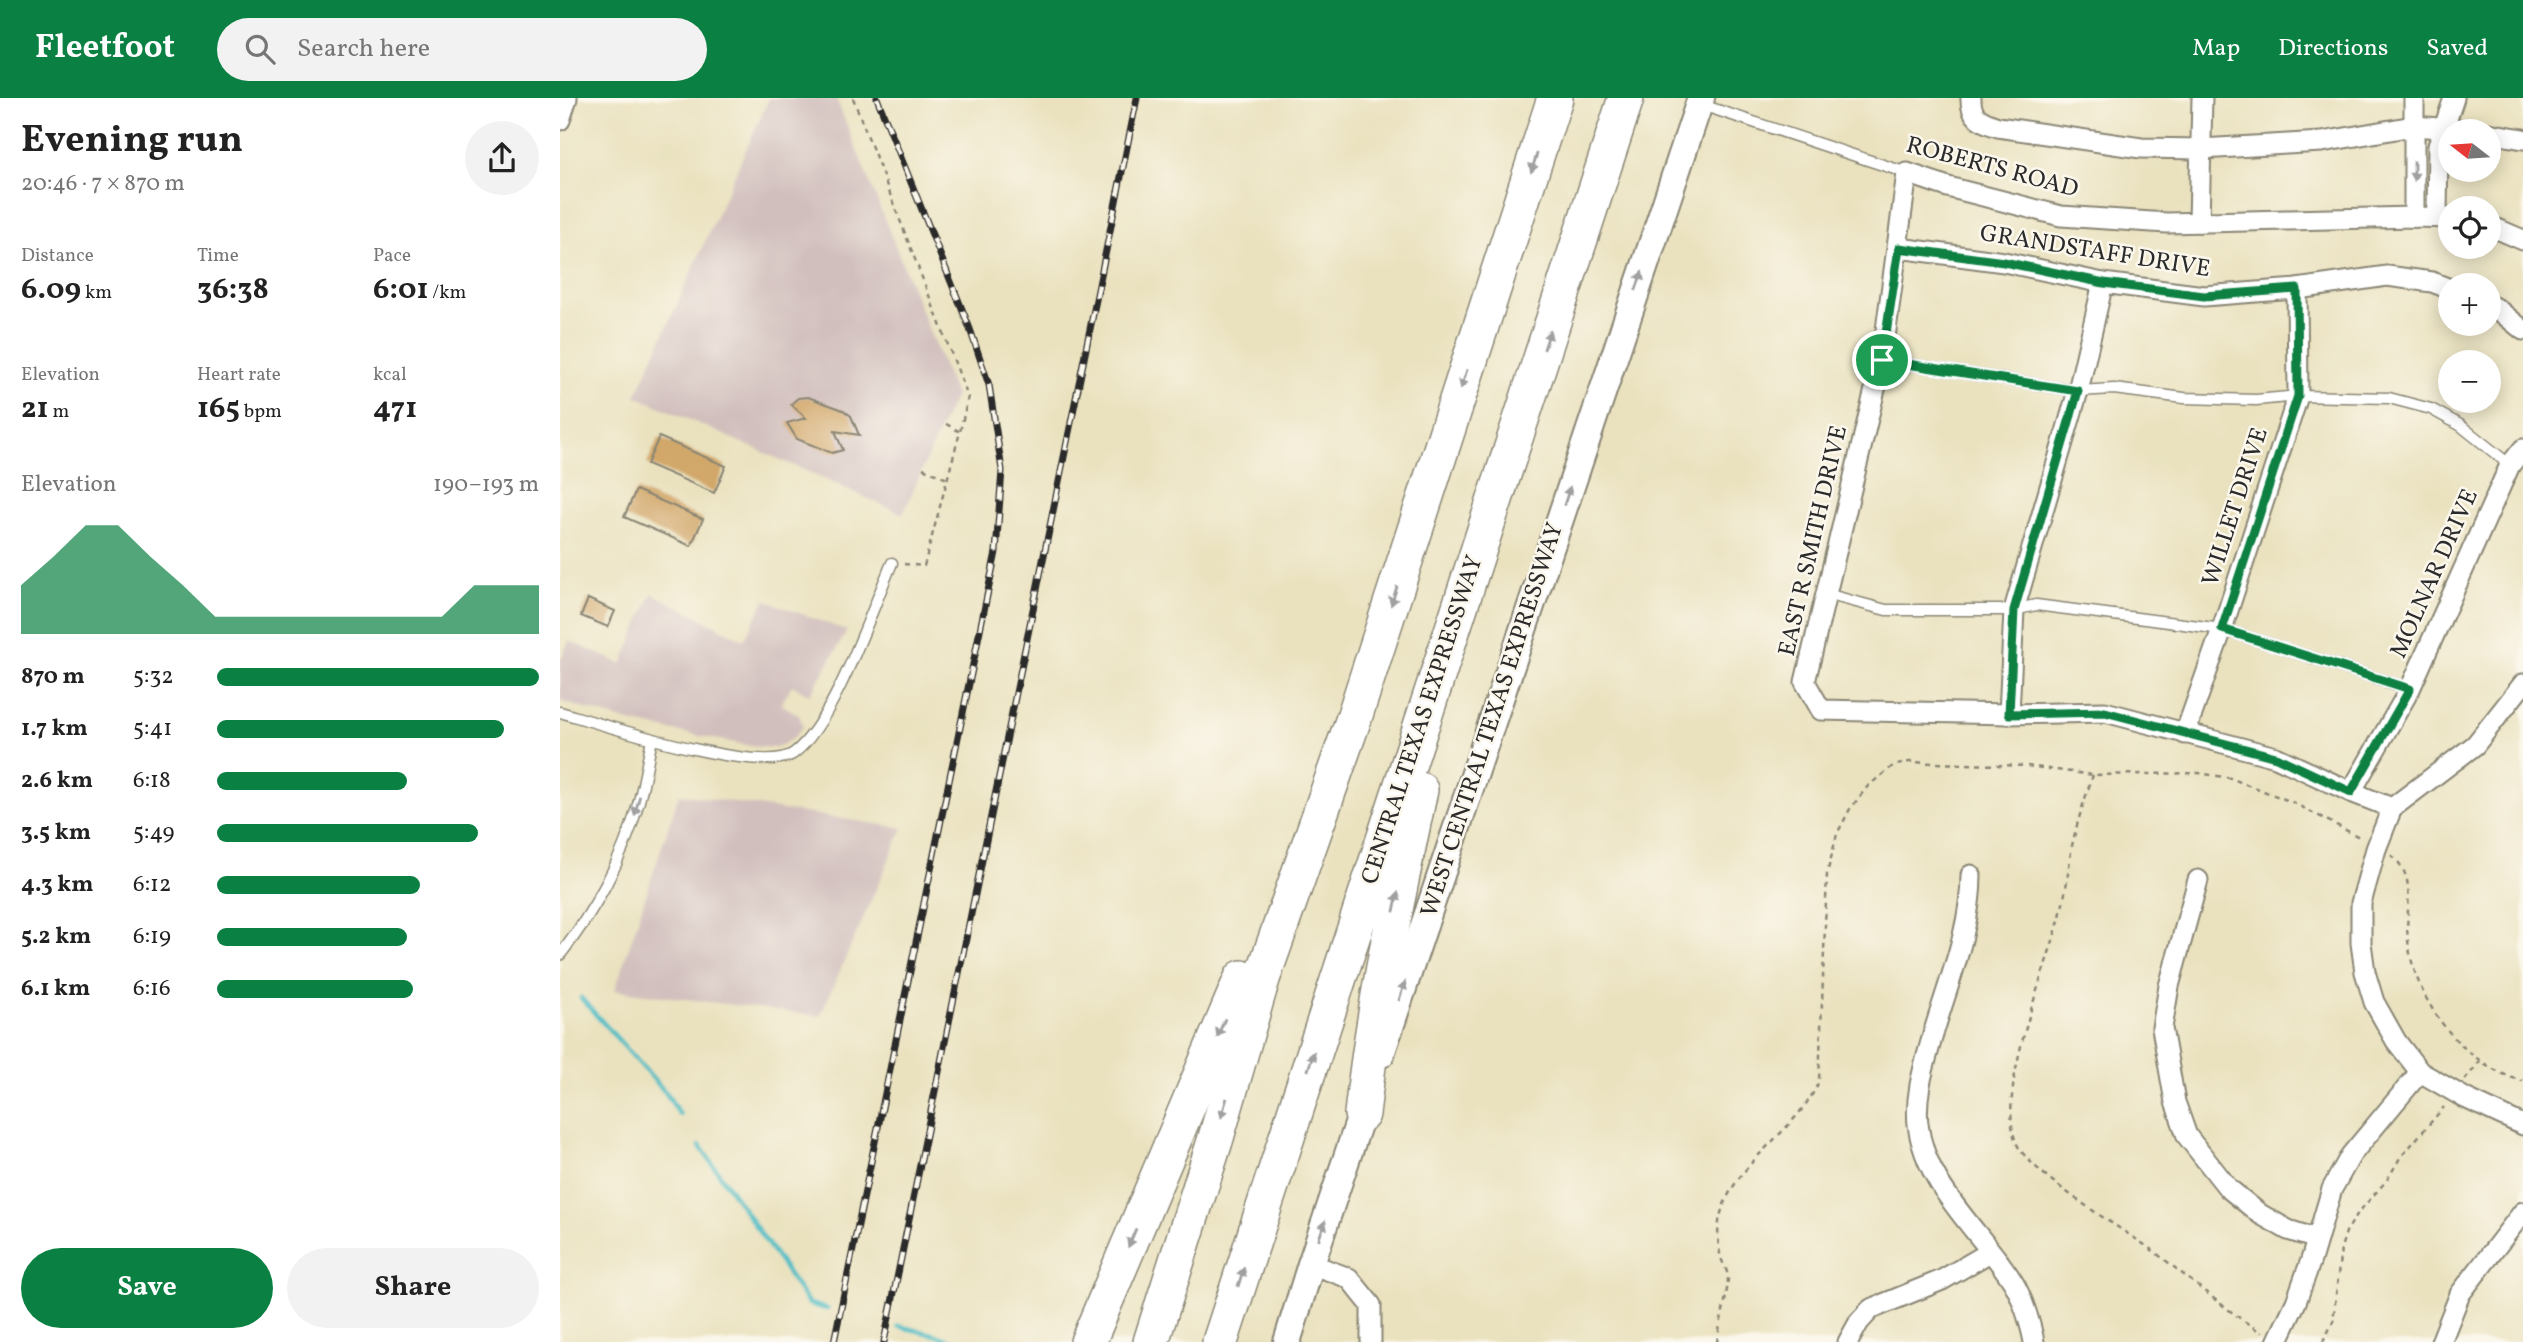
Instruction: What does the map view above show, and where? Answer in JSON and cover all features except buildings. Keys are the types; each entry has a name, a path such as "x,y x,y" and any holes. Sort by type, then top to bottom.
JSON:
{"highway":[{"path":"1151,1342 1215,1141 1262,979 1354,718 1555,98"},
{"name":"CENTRAL TEXAS EXPRESSWAY","path":"1220,1342 1626,98"},
{"path":"1362,1114 1368,1052 1387,941 1422,781 1490,568 1503,474"},
{"path":"1088,1342 1271,909 1315,796 1354,718"}],"main road":[{"name":"WEST CENTRAL TEXAS EXPRESSWAY","path":"1287,1342 1700,101"}],"street":[{"path":"560,120 567,98"},
{"path":"1971,98 1970,107 1980,121 1998,127 2141,148 2202,149 2322,142 2413,126 2438,127"},
{"path":"2199,222 2202,98"},
{"path":"2414,98 2414,217"},
{"path":"2446,119 2454,98"},
{"path":"2501,135 2523,139"},
{"name":"ROBERTS ROAD","path":"1908,173 1948,187 2061,216 2167,223 2438,218"},
{"name":"EAST R SMITH DRIVE","path":"1908,173 1882,360 1805,682 1821,710 2009,714 2105,712 2276,757 2392,808"},
{"path":"2501,231 2523,240"},
{"name":"GRANDSTAFF DRIVE","path":"1899,248 2004,262 2104,283 2204,296 2297,289 2387,276 2438,284"},
{"path":"2009,714 2014,610 2078,391 2104,283"},
{"name":"WILLET DRIVE","path":"2185,734 2298,396 2297,289"},
{"path":"2501,312 2523,330"},
{"name":"MOLNAR DRIVE","path":"2351,792 2410,689 2510,465 2523,449"},
{"path":"2523,684 2475,745 2392,808 2377,846 2361,902 2361,943 2365,972 2374,1002 2396,1041 2420,1072 2523,1125"},
{"path":"1971,875 1971,896 1960,946 1920,1079 1918,1124 1929,1163 1946,1191 2014,1283 2035,1342"},
{"path":"2198,880 2169,986 2162,1028 2175,1102 2187,1136 2228,1188 2260,1214 2288,1230 2317,1239"},
{"path":"2277,1342 2296,1301 2332,1189 2351,1155 2420,1072"},
{"path":"2441,1342 2460,1294 2523,1212"},
{"path":"1849,1342 1859,1322 1871,1309 1942,1280 1990,1252"},
{"path":"1311,1264 1349,1278 1371,1305 1371,1342"}],"lane":[{"name":"ROBERTS ROAD","path":"1700,101 1908,173"},
{"path":"1882,360 2078,391 2114,389 2185,398 2256,400 2298,396 2389,398 2431,409 2460,425 2510,465"},
{"path":"560,712 652,739 729,755 777,760 793,754 813,733 834,698 892,563"},
{"path":"1826,594 1886,610 2014,610 2036,605 2222,629 2410,689"},
{"path":"560,955 588,914 626,839 638,806 652,739"}],"path":[{"path":"853,98 968,397 924,566 892,563"},
{"path":"943,422 960,432"},
{"path":"923,468 947,480"},
{"path":"1717,1342 1728,1276 1721,1258 1718,1234 1721,1211 1732,1187 1796,1119 1812,1098 1819,1081 1827,874 1837,834 1850,809 1868,786 1893,766 1909,762 2027,766 2093,775 2199,773 2230,778 2292,802 2394,857 2403,868 2408,881 2410,895 2407,939 2411,960 2426,996 2454,1040 2480,1061 2507,1077 2523,1081"},
{"path":"2093,775 2072,846 2068,883 2059,922 2022,1045 2014,1083 2012,1113 2015,1140 2023,1155 2058,1185 2118,1225 2226,1310 2277,1342"},
{"path":"2323,1342 2333,1322 2346,1232 2358,1213 2387,1180 2400,1158 2423,1134 2480,1061"}],"shaded area":[{"path":"769,98 836,98 955,395 903,514 636,396"},
{"path":"652,593 744,640 765,600 847,631 810,695 792,685 781,704 799,715 803,726 793,738 772,748 750,746 629,722 560,701 560,661 569,641 622,664"},
{"path":"679,794 903,828 820,1016 615,990"}],"waterway":[{"path":"581,998 666,1093 680,1115"},
{"path":"700,1146 809,1304 827,1309"},
{"path":"898,1326 954,1342"}],"railway":[{"path":"834,1342 996,552 1002,470 989,385 970,329 877,98"},
{"path":"884,1342 1137,98"}],"route":[{"path":"1899,248 2004,262 2104,283 2204,296 2297,289 2298,396 2222,629 2410,689 2351,792 2276,757 2105,712 2009,714 2014,610 2078,391 1882,360 1899,248"}]}
